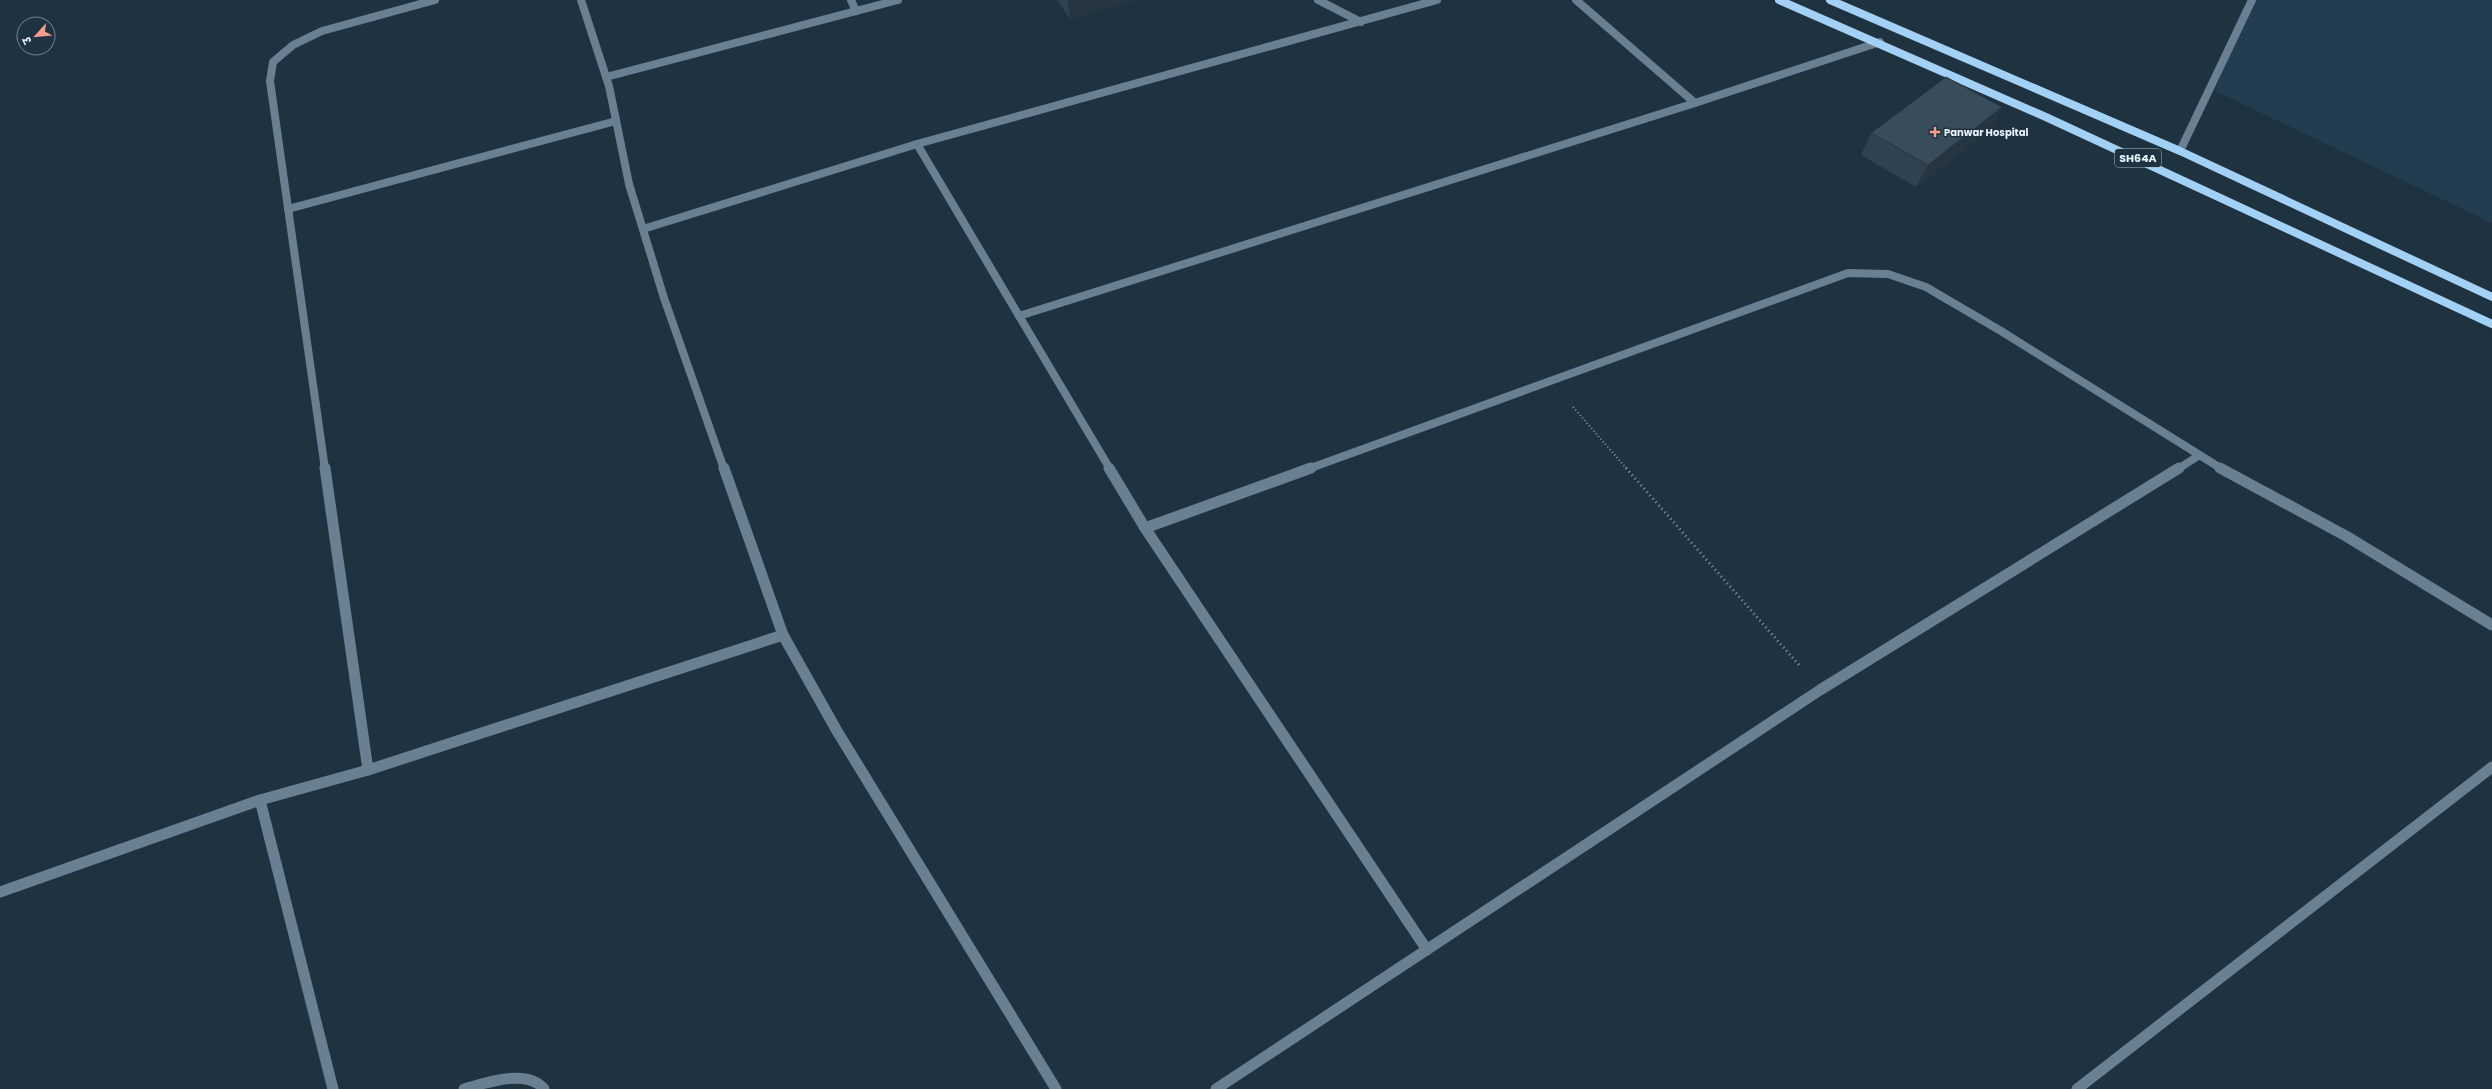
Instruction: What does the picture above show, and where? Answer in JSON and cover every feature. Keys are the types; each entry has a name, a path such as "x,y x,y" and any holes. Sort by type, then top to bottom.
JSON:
{"main road":[{"name":"SH64A","path":"1779,0 1880,42 2166,171 2492,324"},
{"name":"SH64A","path":"1830,0 2180,151 2492,297"}],"street":[{"path":"368,770 270,81 273,62 293,45 322,31 435,0"},
{"path":"580,0 606,77 629,184 664,298 783,635 837,731 1056,1089"},
{"path":"851,0 856,11"},
{"path":"606,77 898,0"},
{"path":"1318,0 1361,22"},
{"path":"643,229 917,144 1437,0"},
{"path":"1576,0 1695,103"},
{"path":"2180,151 2252,0"},
{"path":"1019,316 1695,103 1880,42"},
{"path":"288,209 616,121"},
{"path":"917,144 1145,528 1427,950"},
{"path":"1145,528 1848,273 1888,274 1926,287 1995,327 2198,456 2346,536 2492,625"},
{"path":"1216,1089 1820,690 2103,517 2198,456"},
{"path":"0,892 260,800 368,770 783,635"},
{"path":"2077,1089 2492,767"},
{"path":"260,800 333,1089"},
{"path":"464,1089 509,1078 540,1084 544,1089"}],"path":[{"path":"1550,381 1820,690"}],"shaded area":[{"path":"2249,0 2492,0 2492,223 2215,91"}],"building":[{"path":"1946,77 2002,107 1928,165 1871,133"}],"place":[{"name":"Panwar Hospital","path":"1935,132"}]}
